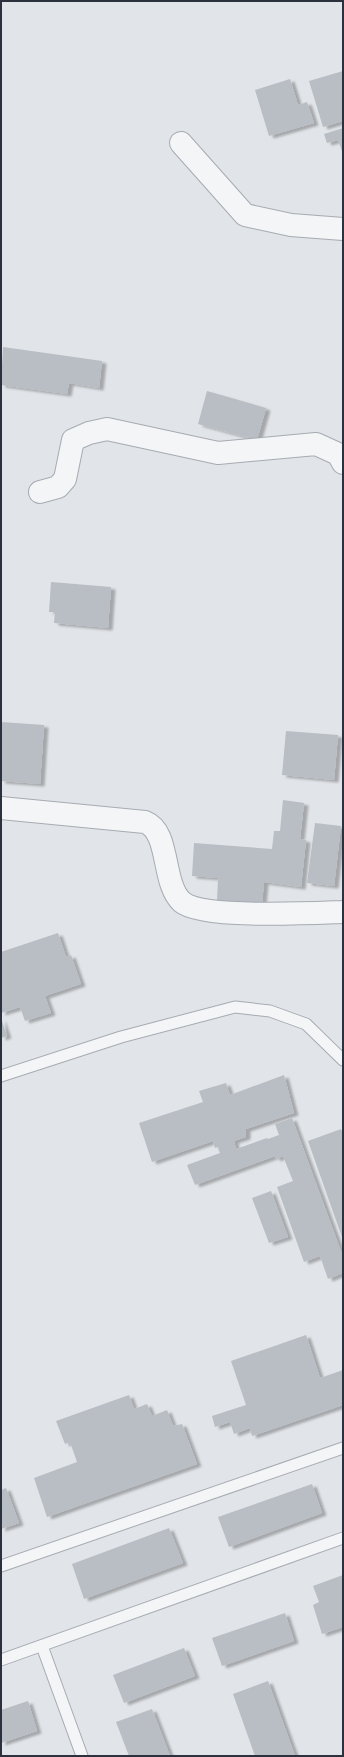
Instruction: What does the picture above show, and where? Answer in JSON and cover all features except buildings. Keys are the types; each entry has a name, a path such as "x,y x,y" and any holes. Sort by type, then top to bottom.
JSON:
{"street":[{"path":"181,143 245,215 291,225 343,229"},
{"path":"40,492 58,487 65,479 74,440 89,433 107,429 218,453 316,444 338,454 343,463"},
{"path":"1,808 145,822 150,824 155,828 160,838 176,894 183,903 194,908 252,914 343,912"}],"lane":[{"path":"1,1076 121,1037 235,1007 270,1011 306,1024 343,1060"},
{"path":"1,1566 343,1448"},
{"path":"1,1660 343,1538"},
{"path":"42,1646 82,1756"}]}
